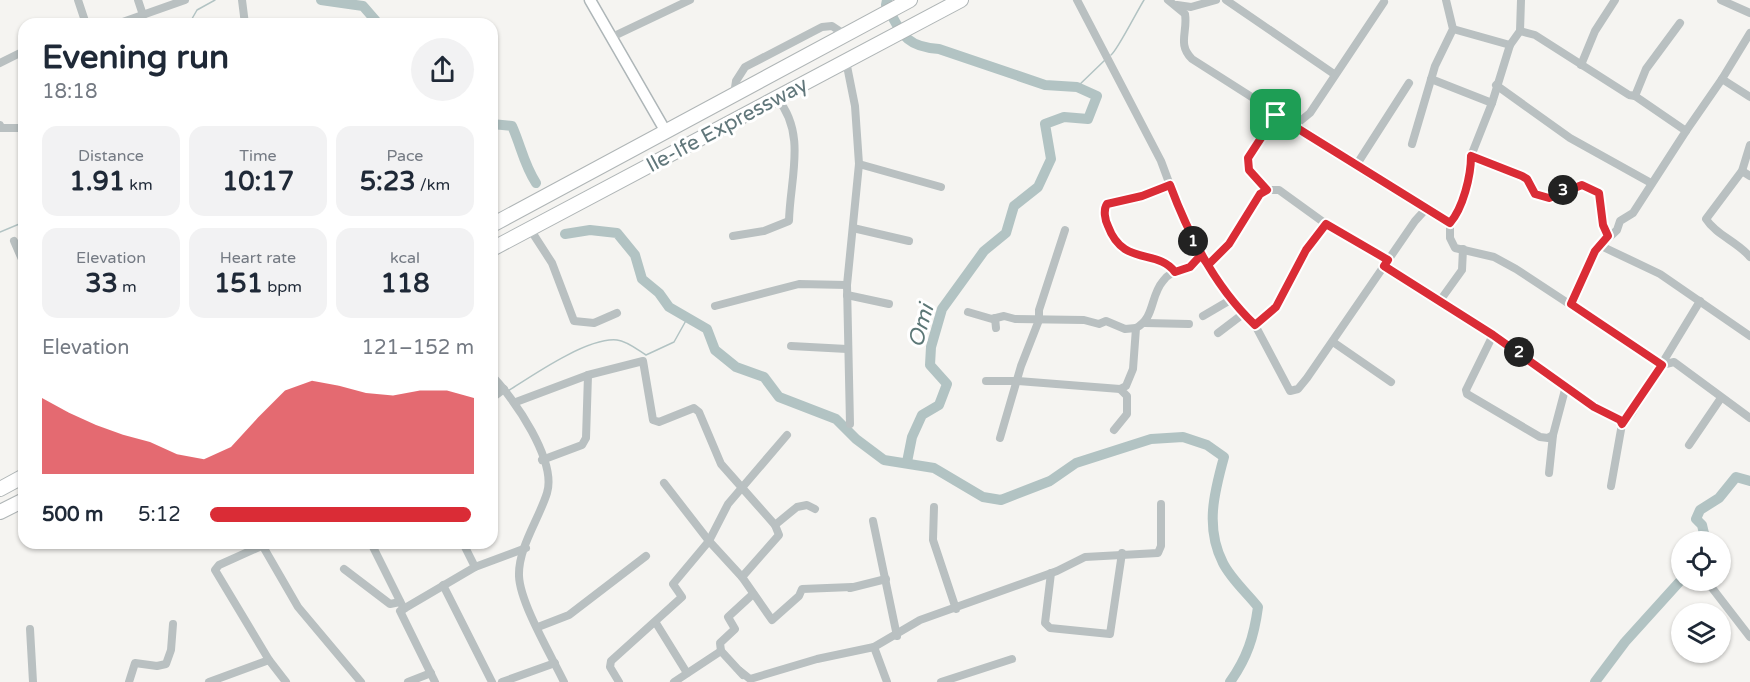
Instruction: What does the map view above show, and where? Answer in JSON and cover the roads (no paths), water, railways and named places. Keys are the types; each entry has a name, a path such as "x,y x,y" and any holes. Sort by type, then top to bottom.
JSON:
{"highway":[{"name":"Ile-Ife Expressway","path":"498,246 961,0"},
{"name":"Ile-Ife Expressway","path":"498,222 904,3"},
{"path":"718,103 729,123"},
{"path":"498,232 506,241"},
{"path":"0,489 18,479"},
{"path":"0,512 18,503"}],"street":[{"path":"78,0 84,18"},
{"path":"138,0 144,15"},
{"path":"135,18 184,0"},
{"path":"242,0 244,18"},
{"path":"590,0 666,132"},
{"path":"612,37 690,0"},
{"path":"1077,0 1161,161 1184,223 1201,255 1243,314 1255,325 1290,391 1298,389 1333,342 1425,210 1423,208"},
{"path":"1168,0 1177,5 1185,14 1182,41 1186,53 1276,115 1450,223"},
{"path":"1177,5 1191,7 1216,0"},
{"path":"1226,0 1334,74"},
{"path":"1412,144 1431,79 1453,29 1446,0"},
{"path":"1521,0 1520,31 1510,45 1492,103 1471,156 1471,169 1456,216 1450,223 1450,238 1455,248 1494,257 1571,304 1662,365 1674,362 1750,418"},
{"path":"1581,65 1595,31 1615,0"},
{"path":"1721,0 1750,13"},
{"path":"1294,126 1310,113 1384,2"},
{"path":"1635,96 1646,69 1680,23"},
{"path":"1453,29 1510,45"},
{"path":"1520,31 1535,35 1629,95 1635,96 1686,131"},
{"path":"1571,304 1599,245 1617,230 1620,221 1633,213 1750,33"},
{"path":"0,63 18,54"},
{"path":"846,61 855,106 859,164 847,285 850,361 849,424"},
{"path":"1431,79 1492,103"},
{"path":"1722,79 1750,97"},
{"path":"1357,164 1409,83"},
{"path":"1496,85 1570,138 1651,183"},
{"path":"733,236 764,231 789,221 795,134 789,115 777,98"},
{"path":"1267,190 1249,170 1248,158 1276,115"},
{"path":"0,125 1,128 18,128"},
{"path":"1750,145 1742,171 1706,219 1710,226 1741,246 1750,257"},
{"path":"1471,156 1522,176 1527,179 1535,194 1549,198 1582,185 1599,193 1603,225 1608,236"},
{"path":"859,164 941,187"},
{"path":"1742,171 1750,176"},
{"path":"1170,185 1142,196 1111,202 1105,207 1106,223 1113,239 1133,255 1164,262 1175,272"},
{"path":"1208,265 1229,244 1260,194 1267,190 1279,190 1439,302 1493,335 1622,424"},
{"path":"1255,325 1276,307 1306,250 1326,224"},
{"path":"853,228 909,241"},
{"path":"530,229 552,263 574,321 594,323 617,313"},
{"path":"1000,438 1021,366 1039,320 1040,310 1065,230"},
{"path":"14,241 18,250"},
{"path":"1599,245 1660,274 1750,336"},
{"path":"1439,302 1462,270 1463,249"},
{"path":"1145,323 1161,282 1175,272 1190,267 1201,255"},
{"path":"715,306 799,284 847,285"},
{"path":"847,295 890,303"},
{"path":"1203,316 1232,299"},
{"path":"1611,486 1622,424 1662,365 1700,301"},
{"path":"968,312 995,318 1004,316 1015,320 1084,320 1099,324 1106,321 1125,329 1136,328 1145,323 1189,324"},
{"path":"1218,333 1243,314"},
{"path":"995,318 996,328"},
{"path":"986,381 1018,381 1120,389 1126,386 1133,369 1136,328"},
{"path":"1493,335 1466,390 1467,394 1540,437 1548,438 1554,435"},
{"path":"1333,342 1391,382"},
{"path":"791,346 848,350"},
{"path":"516,402 588,375 643,360 653,420 659,422 694,408 699,412 721,464 775,525 779,536 742,577"},
{"path":"542,460 582,445 586,438 588,375"},
{"path":"498,382 516,402 527,420 549,484 526,548 519,575 523,594 564,682"},
{"path":"1549,474 1554,435 1566,386"},
{"path":"1114,430 1127,414 1127,396 1120,389"},
{"path":"498,395 506,390"},
{"path":"1689,445 1721,398"},
{"path":"619,682 610,667 611,661 656,623 682,597 673,584 709,541 728,504 787,435"},
{"path":"664,483 709,541 742,577 772,620 799,596 802,589 851,587 886,579"},
{"path":"740,671 750,679 817,658 874,647 897,636 920,620 956,609 1051,573 1085,557 1158,553 1161,546 1161,504"},
{"path":"775,525 797,507 807,505 815,509"},
{"path":"934,507 933,540 956,609"},
{"path":"873,521 897,636"},
{"path":"344,569 390,604 402,605 476,567 526,548"},
{"path":"253,549 219,565 215,570 269,660 286,682"},
{"path":"267,549 298,607 361,682"},
{"path":"374,549 402,605 399,612 435,682"},
{"path":"467,549 476,567"},
{"path":"1051,573 1046,623 1050,628 1105,636 1110,634 1122,554"},
{"path":"538,627 569,615 646,556"},
{"path":"443,585 492,682"},
{"path":"1714,591 1750,637"},
{"path":"751,682 721,651 720,643 735,629 728,617 753,594"},
{"path":"656,623 687,673"},
{"path":"129,682 135,663 158,666 166,664 171,650 173,624"},
{"path":"30,629 33,682"},
{"path":"874,647 887,682"},
{"path":"675,682 721,651"},
{"path":"941,682 1012,659"},
{"path":"209,682 269,660"},
{"path":"502,682 555,663"},
{"path":"408,682 431,673"}],"waterway":[{"path":"192,18 197,10 215,0"},
{"path":"321,0 363,6 373,18"},
{"name":"Omi","path":"887,0 886,5 900,30 918,45 939,49 1045,85 1077,87 1097,96 1088,119 1064,117 1045,124 1051,159 1038,187 1014,206 1006,233 984,251 942,309 931,347 930,365 947,384 939,405 922,415 912,437 907,462"},
{"path":"1111,55 1144,0"},
{"path":"1077,87 1105,60"},
{"path":"498,125 512,126 536,183"},
{"path":"0,232 18,224"},
{"name":"Omi","path":"565,234 590,230 617,233 635,255 642,279 659,293 669,307 707,329 715,350 736,367 764,377 779,397 836,419 856,439 884,460 934,468 983,497 1001,500 1050,481 1076,463 1151,439 1183,437 1207,445 1224,457 1213,510 1217,550 1230,575 1258,607 1249,647 1230,682"},
{"path":"508,391 561,358 591,344 617,340 625,342 646,355 674,342 688,317"},
{"path":"1703,531 1702,525 1696,519 1700,510 1719,498 1736,477 1750,481"},
{"path":"1595,682 1625,642 1671,591"}]}
